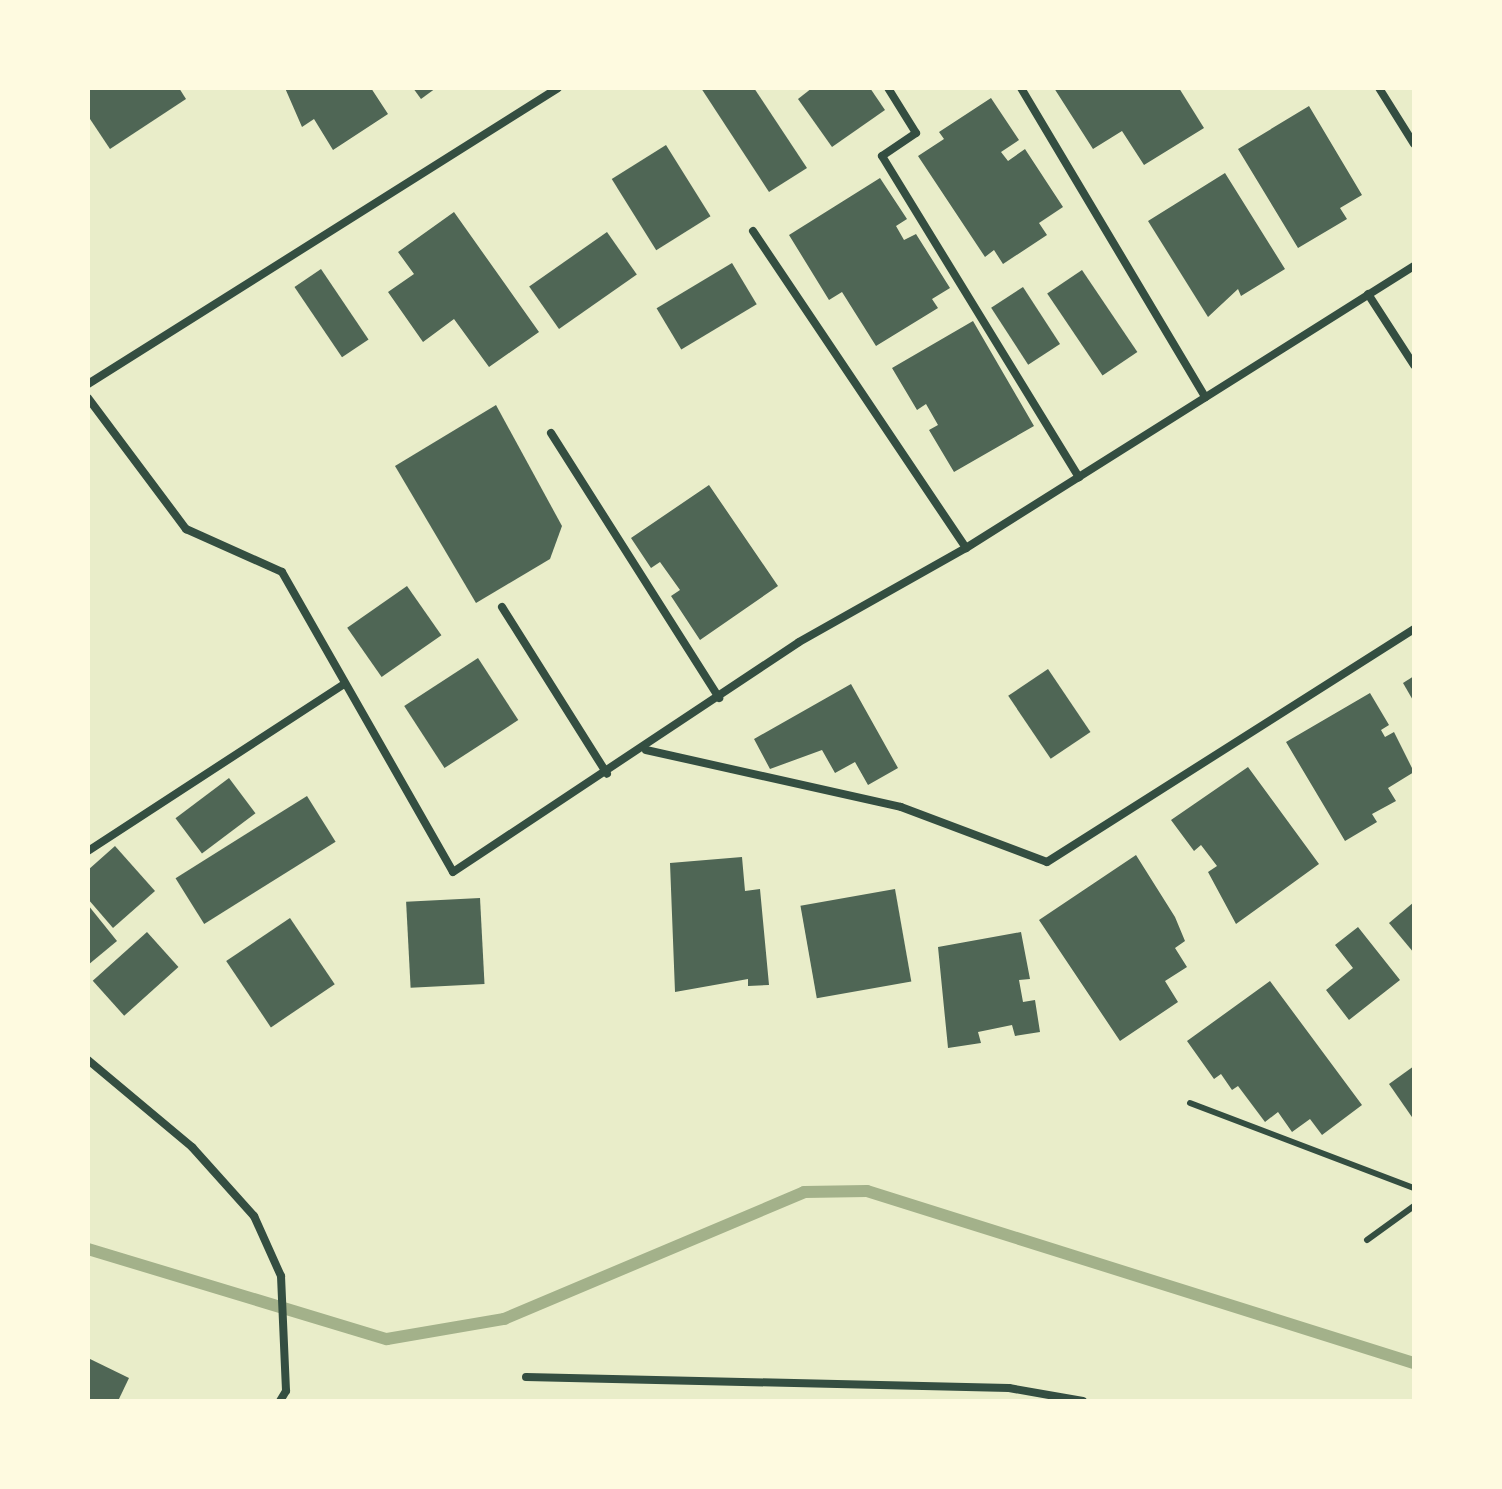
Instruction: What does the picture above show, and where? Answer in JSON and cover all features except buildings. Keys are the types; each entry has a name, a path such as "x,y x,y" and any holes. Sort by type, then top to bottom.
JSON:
{"street":[{"path":"88,384 558,88"},
{"path":"888,88 916,133 882,156 1079,477"},
{"path":"1021,88 1205,397"},
{"path":"1379,88 1414,144"},
{"path":"753,231 966,548"},
{"path":"88,398 186,529 282,572 314,618 343,685 453,872 646,750 799,642 966,548 1414,266"},
{"path":"1368,294 1414,365"},
{"path":"551,433 719,698"},
{"path":"502,607 607,774"},
{"path":"646,750 901,807 1047,862 1414,629"},
{"path":"88,851 343,685"},
{"path":"88,1060 192,1147 254,1216 281,1276 286,1391 280,1401"},
{"path":"526,1377 1009,1388 1083,1401"}],"lane":[{"path":"1190,1103 1414,1188"},
{"path":"1367,1240 1414,1206"}],"waterway":[{"path":"88,1249 387,1339 504,1319 804,1192 867,1191 1414,1363"}]}
